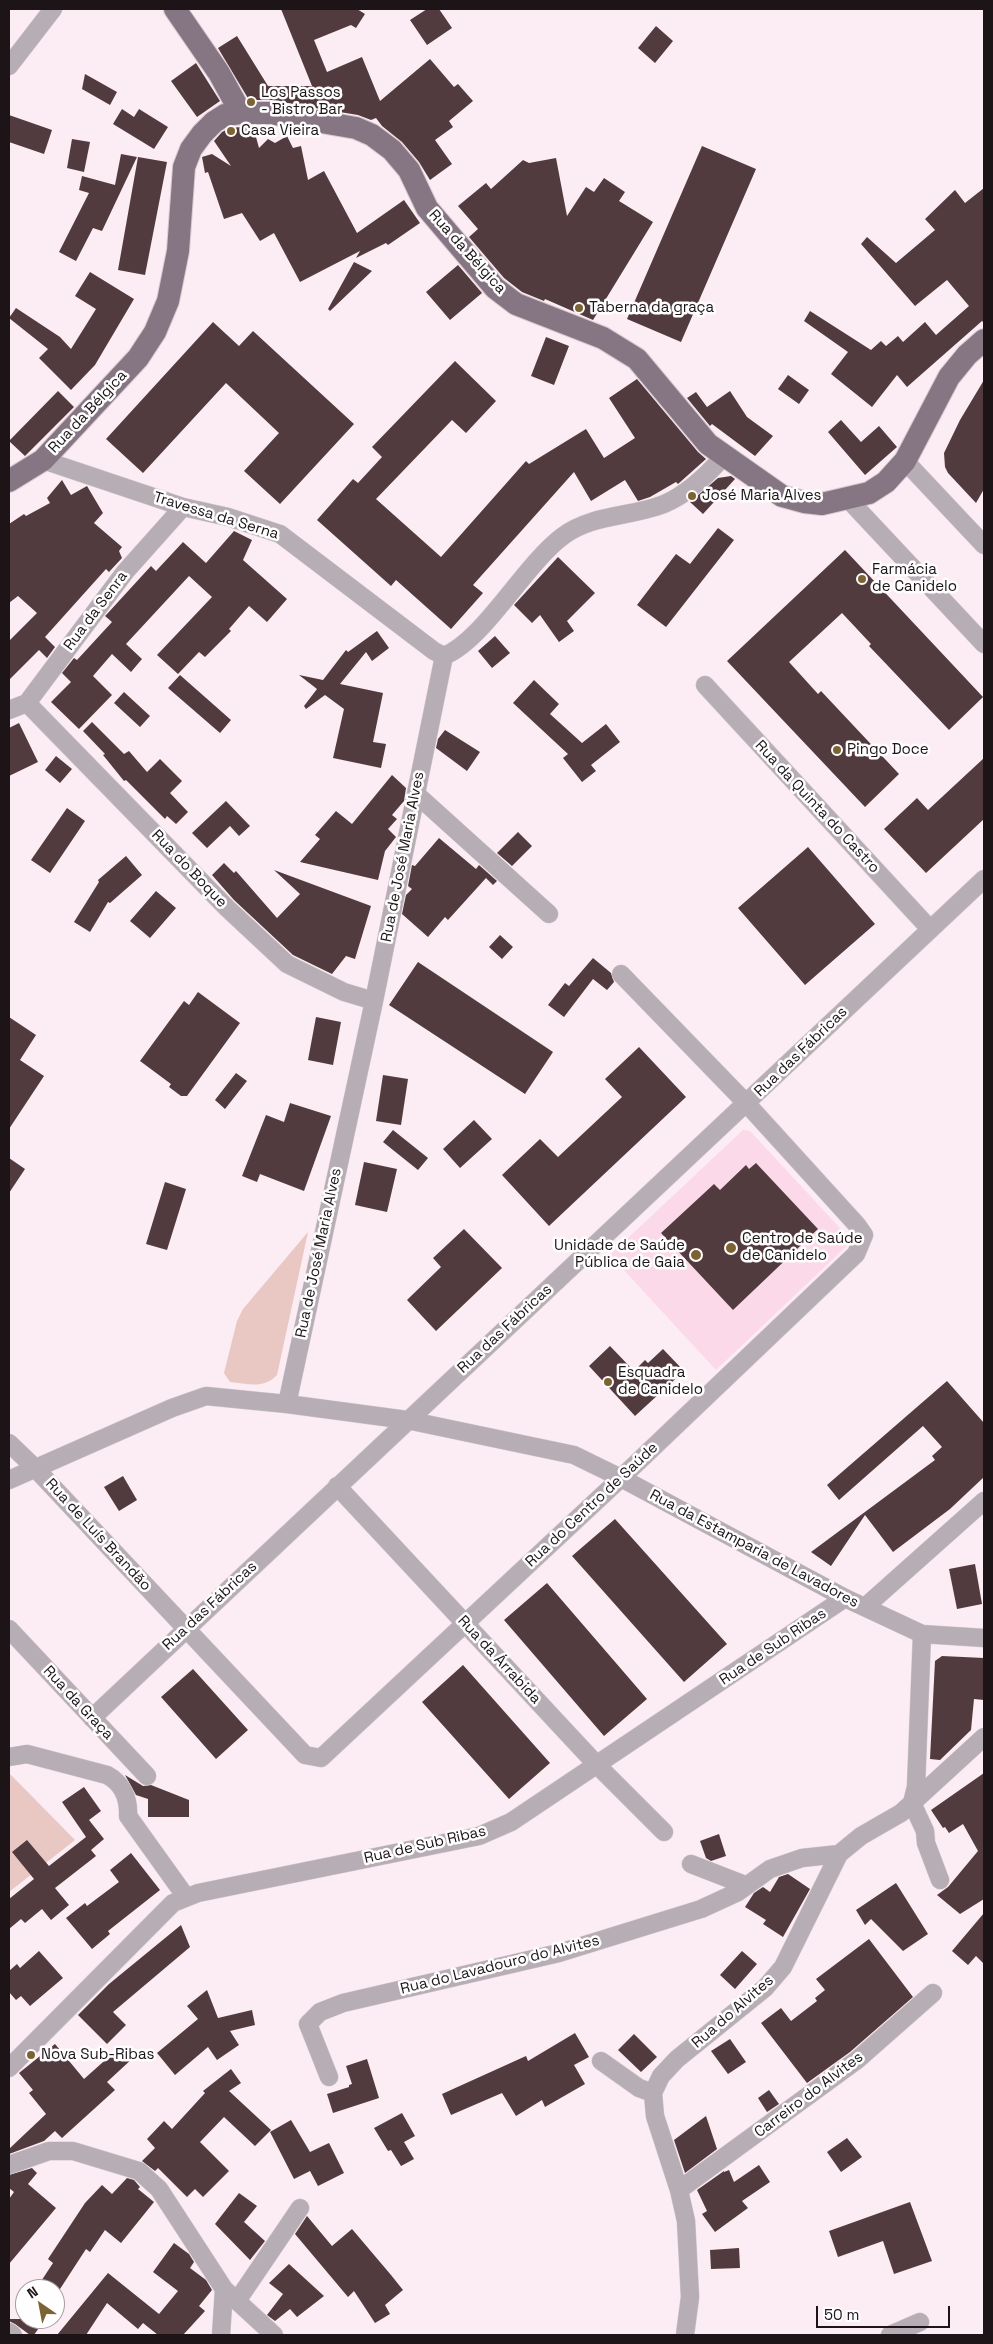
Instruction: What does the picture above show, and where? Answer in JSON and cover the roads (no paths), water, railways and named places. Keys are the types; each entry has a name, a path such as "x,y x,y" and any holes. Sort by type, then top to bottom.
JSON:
{"main road":[{"path":"175,9 218,73 241,113"},
{"name":"Rua da Bélgica","path":"9,481 43,460 138,358 155,332 168,301 178,251 184,167 202,134 214,122 225,115 241,113 269,114 356,128 372,135 392,150 409,170 427,208 495,288 516,304 603,338 636,359 695,430 723,457 782,496 804,502 822,504 869,493 886,482 905,461 949,377 967,355 984,340"}],"street":[{"path":"9,66 53,9"},
{"path":"444,656 457,651 545,550 566,534 587,524 664,504 693,486 723,457"},
{"name":"Travessa da Serna","path":"43,460 183,507 228,517 280,534 434,651 444,656"},
{"path":"905,461 984,545"},
{"path":"848,499 984,644"},
{"name":"Rua da Senra","path":"27,703 125,572 183,507"},
{"name":"Rua de José Maria Alves","path":"288,1404 374,1001 444,656"},
{"name":"Rua da Quinta do Castro","path":"705,685 930,929"},
{"path":"9,710 27,703"},
{"name":"Rua do Boque","path":"27,703 227,908 287,964 344,992 374,1001"},
{"path":"416,794 549,914"},
{"name":"Rua das Fábricas","path":"92,1718 407,1420 747,1104 984,879"},
{"path":"621,974 747,1104"},
{"name":"Rua do Centro de Saúde","path":"187,1629 305,1756 321,1758 466,1624 856,1254 864,1236 857,1225 747,1104"},
{"name":"Rua da Estamparia de Lavadores","path":"9,1480 34,1467 172,1408 206,1396 288,1404 407,1420 574,1455 621,1478 845,1598 922,1634 984,1638"},
{"name":"Rua de Luís Brandão","path":"9,1443 187,1629"},
{"name":"Rua da Árrabida","path":"337,1486 597,1765 664,1832"},
{"path":"865,1607 984,1501"},
{"name":"Rua de Sub Ribas","path":"9,2068 173,1903 198,1893 479,1836 511,1822 845,1598"},
{"name":"Rua da Graça","path":"9,1629 147,1776"},
{"path":"922,1634 916,1787 912,1803 926,1831 926,1843 940,1880"},
{"name":"Rua do Alvites","path":"653,2093 661,2076 677,2059 765,1988 783,1967 839,1854 912,1803 984,1737"},
{"path":"9,1757 27,1754 107,1775 118,1782 129,1803 128,1816 186,1897"},
{"name":"Rua do Lavadouro do Alvites","path":"329,2077 308,2024 320,2012 342,2003 559,1953 700,1909 738,1892 770,1868 802,1858 839,1854"},
{"path":"691,1864 745,1885"},
{"name":"Carreiro do Alvites","path":"679,2190 857,2060 933,1992"},
{"path":"601,2061 639,2088 653,2093 654,2116 679,2190 686,2221 690,2297 685,2335"},
{"path":"9,2165 49,2151 73,2151 140,2171 159,2189 230,2295 274,2335"},
{"path":"221,2335 230,2295 300,2208"},
{"path":"890,2335 920,2322"},
{"path":"9,2332 14,2335"}],"place":[{"name":"Los Passos - Bistro Bar","path":"251,102"},
{"name":"Casa Vieira","path":"231,131"},
{"name":"Taberna da graça","path":"579,308"},
{"name":"José Maria Alves","path":"692,496"},
{"name":"Farmácia de Canidelo","path":"862,579"},
{"name":"Pingo Doce","path":"837,750"},
{"name":"Centro de Saúde de Canidelo","path":"731,1248"},
{"name":"Unidade de Saúde Pública de Gaia","path":"696,1255"},
{"name":"Esquadra de Canidelo","path":"608,1382"},
{"name":"Nova Sub-Ribas","path":"31,2055"}]}
